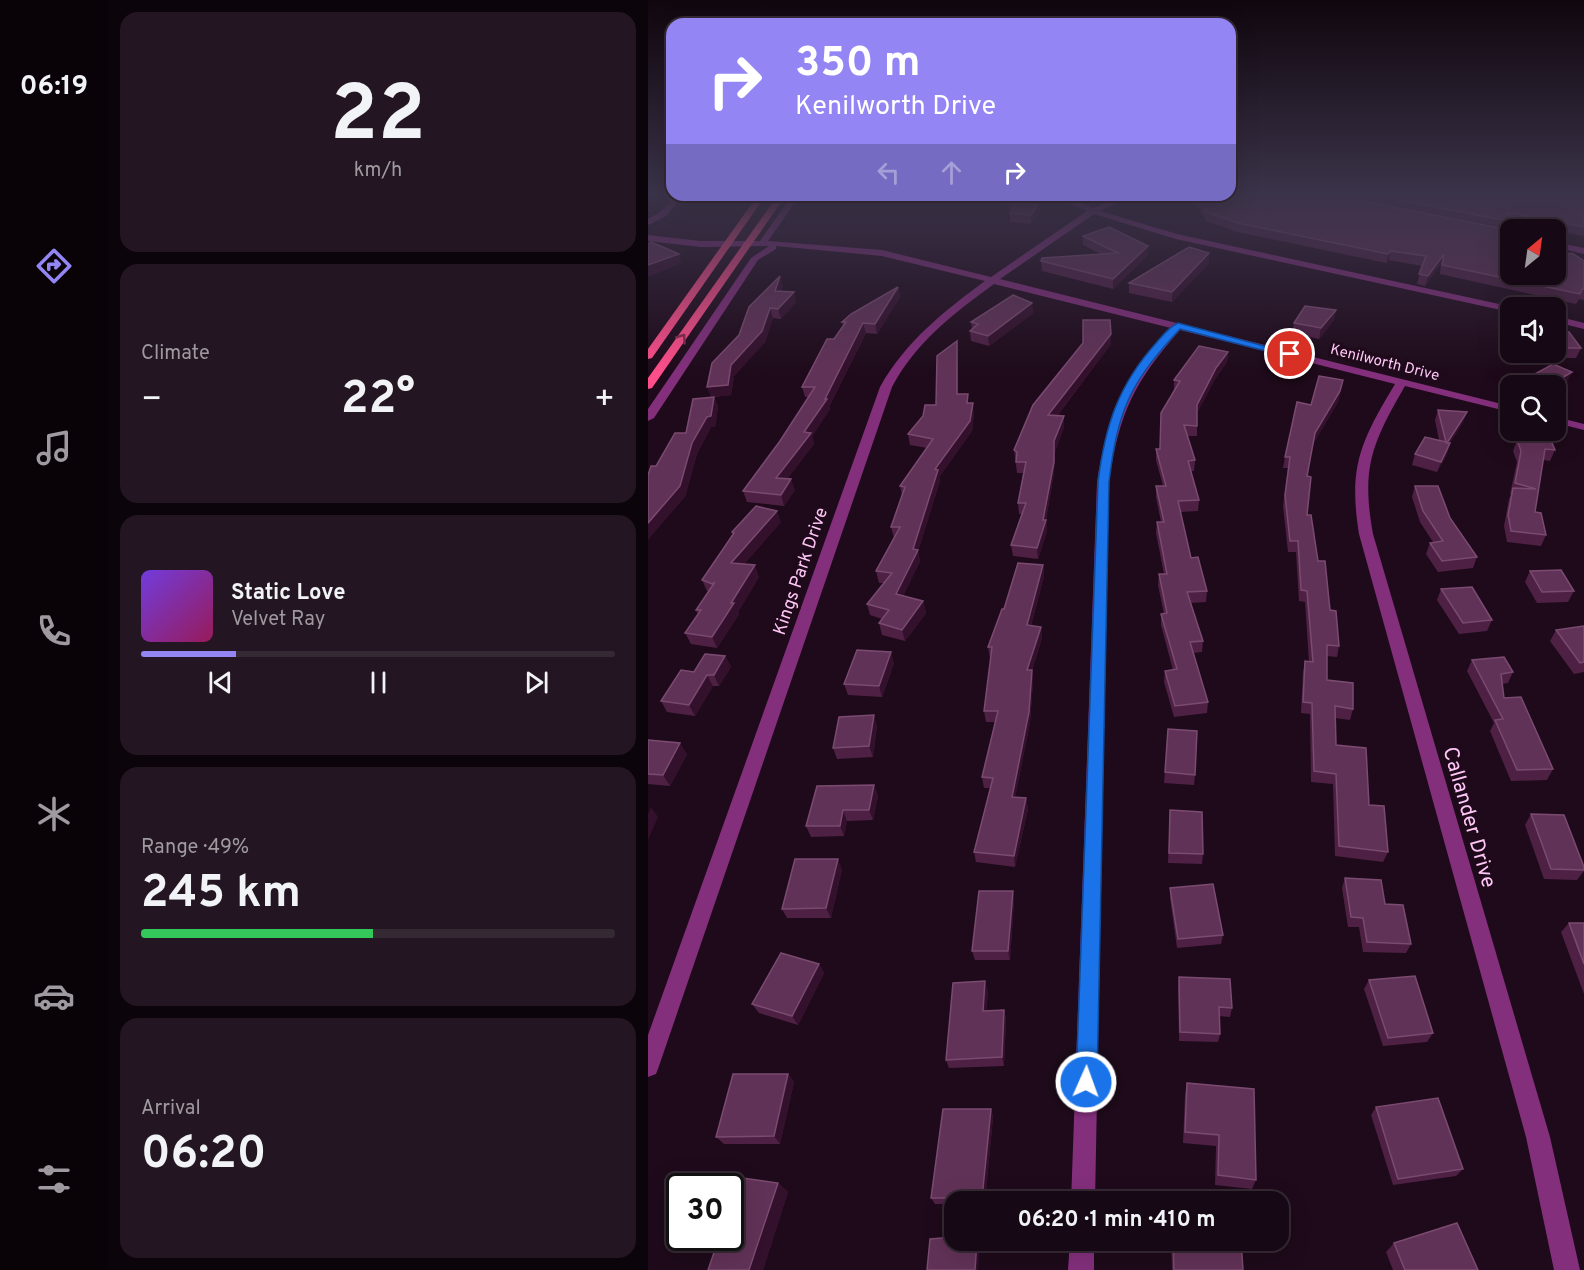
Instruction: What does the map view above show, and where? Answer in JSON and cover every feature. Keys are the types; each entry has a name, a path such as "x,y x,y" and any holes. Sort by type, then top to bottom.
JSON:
{"main road":[{"path":"648,356 720,253"},
{"path":"648,386 741,253"}],"street":[{"path":"648,418 760,253"},
{"name":"Kenilworth Drive","path":"883,253 1500,406"},
{"name":"Kings Park Drive","path":"648,1066 894,369 910,348 932,326 1033,253"},
{"path":"1255,253 1500,307"},
{"path":"1566,322 1584,326"},
{"path":"1083,1191 1103,482 1108,442 1120,405 1147,359 1178,326"},
{"name":"Callander Drive","path":"1402,382 1366,448 1360,476 1359,502 1366,534 1538,1137 1567,1270"},
{"path":"1566,422 1584,427"},
{"path":"1081,1270 1082,1251"}],"building":[{"path":"648,253 679,254 648,265"},
{"path":"1140,253 1113,279 1041,261 1042,258"},
{"path":"1179,253 1209,253 1172,292 1129,283"},
{"path":"1407,253 1500,253 1500,277 1442,265 1444,254 1428,276 1419,274 1426,256"},
{"path":"1572,253 1584,261 1584,289 1580,294 1537,285 1566,285 1566,254"},
{"path":"780,276 775,291 794,292 778,309 770,308 762,331 731,365 728,385 707,387 712,363 739,335 749,307"},
{"path":"898,287 875,324 863,323 825,399 827,399 804,432 811,433 776,478 791,479 781,495 743,491 780,441 815,387 802,387 827,339 834,339 846,322 842,322 851,314"},
{"path":"1013,295 1032,303 988,336 970,331 978,324 971,322"},
{"path":"1305,306 1336,310 1321,328 1294,323"},
{"path":"1083,320 1110,320 1111,334 1048,415 1064,416 1054,441 1054,462 1043,520 1046,520 1037,548 1011,545 1026,503 1018,503 1026,462 1016,462 1017,452 1014,450 1033,405 1083,343"},
{"path":"1566,332 1569,332 1581,348 1566,348"},
{"path":"957,341 957,394 968,394 967,403 973,403 970,421 935,469 938,470 913,549 918,550 896,594 923,601 902,630 879,623 889,610 867,604 892,573 876,571 900,527 891,527 905,487 900,486 933,439 908,434 923,416 925,405 936,405 937,356"},
{"path":"1199,346 1228,352 1216,368 1197,405 1197,426 1184,425 1195,460 1188,461 1199,500 1178,501 1191,558 1198,557 1207,591 1187,592 1203,641 1190,642 1208,702 1175,706 1165,671 1177,669 1161,614 1167,613 1159,574 1167,574 1157,522 1164,522 1156,486 1166,486 1156,449 1160,449 1161,413 1180,381 1174,380"},
{"path":"1553,364 1572,372 1566,376 1533,375"},
{"path":"1319,376 1343,380 1340,391 1315,433 1307,476 1311,477 1307,515 1311,515 1318,561 1325,561 1330,610 1336,611 1339,646 1327,645 1327,680 1353,683 1353,709 1335,706 1336,745 1366,748 1369,805 1384,806 1388,852 1339,846 1336,774 1314,771 1312,703 1303,702 1305,661 1313,662 1307,591 1301,590 1298,541 1290,541 1285,495 1290,457 1285,457 1297,402 1311,405"},
{"path":"714,397 711,416 707,417 692,443 680,486 648,523 648,475 651,466 656,466 675,433 686,433 693,399"},
{"path":"1438,410 1467,412 1447,443 1450,443 1441,462 1415,454 1425,437 1446,442"},
{"path":"1517,441 1551,441 1555,450 1545,449 1535,512 1541,513 1546,535 1511,531 1508,515 1513,488 1536,489 1515,483 1521,451"},
{"path":"1415,486 1438,486 1450,518 1477,557 1442,561 1430,543 1443,541 1423,511"},
{"path":"756,506 777,511 731,563 755,565 731,603 734,603 712,637 685,633 701,610 696,610 715,582 712,584 702,580 734,533 732,532"},
{"path":"1018,563 1043,565 1027,625 1041,627 1027,670 1032,670 1029,712 1012,797 1026,798 1014,856 974,852 993,778 982,777 998,711 984,711 992,647 988,647 1002,609 1004,609"},
{"path":"1561,570 1574,591 1542,592 1530,571"},
{"path":"1472,587 1492,620 1463,623 1441,589"},
{"path":"1584,626 1584,662 1580,663 1556,630"},
{"path":"857,650 891,652 879,686 844,684"},
{"path":"705,654 725,656 714,675 707,675 689,705 661,701 681,670 694,672"},
{"path":"1504,657 1513,672 1501,674 1504,698 1521,697 1553,769 1517,770 1495,720 1503,719 1472,660"},
{"path":"874,715 869,746 833,748 839,717"},
{"path":"1168,729 1197,731 1195,775 1165,772"},
{"path":"648,740 680,743 663,775 648,774"},
{"path":"874,785 869,810 843,810 840,826 806,826 817,786"},
{"path":"1170,810 1202,812 1203,854 1169,853"},
{"path":"1531,814 1564,815 1584,870 1551,869"},
{"path":"795,859 838,859 826,908 782,909"},
{"path":"1345,878 1381,880 1385,904 1403,905 1411,944 1367,942 1363,918 1351,917"},
{"path":"1213,884 1223,935 1178,939 1170,888"},
{"path":"979,891 1013,891 1008,951 972,951"},
{"path":"1569,923 1584,923 1584,964"},
{"path":"781,953 819,964 792,1016 752,1004"},
{"path":"1415,976 1433,1033 1388,1038 1369,980"},
{"path":"1179,977 1230,979 1232,1008 1219,1007 1220,1034 1180,1032"},
{"path":"985,981 983,1011 1004,1010 1002,1057 946,1060 953,983"},
{"path":"733,1074 788,1074 774,1136 716,1137"},
{"path":"1187,1083 1254,1089 1256,1180 1218,1175 1219,1135 1185,1132"},
{"path":"1438,1098 1463,1169 1398,1179 1376,1107"},
{"path":"943,1109 991,1109 983,1191 944,1191 944,1198 931,1198"},
{"path":"744,1178 778,1183 749,1270 708,1270 715,1251 744,1251"},
{"path":"1457,1223 1478,1270 1405,1270 1394,1243"},
{"path":"944,1238 944,1251 976,1251 975,1270 927,1270 930,1239"},
{"path":"1173,1251 1242,1251 1243,1270 1174,1270"}],"route":[{"path":"1086,1082 1103,482 1108,442 1120,405 1133,379 1147,359 1178,326 1290,354"}]}
